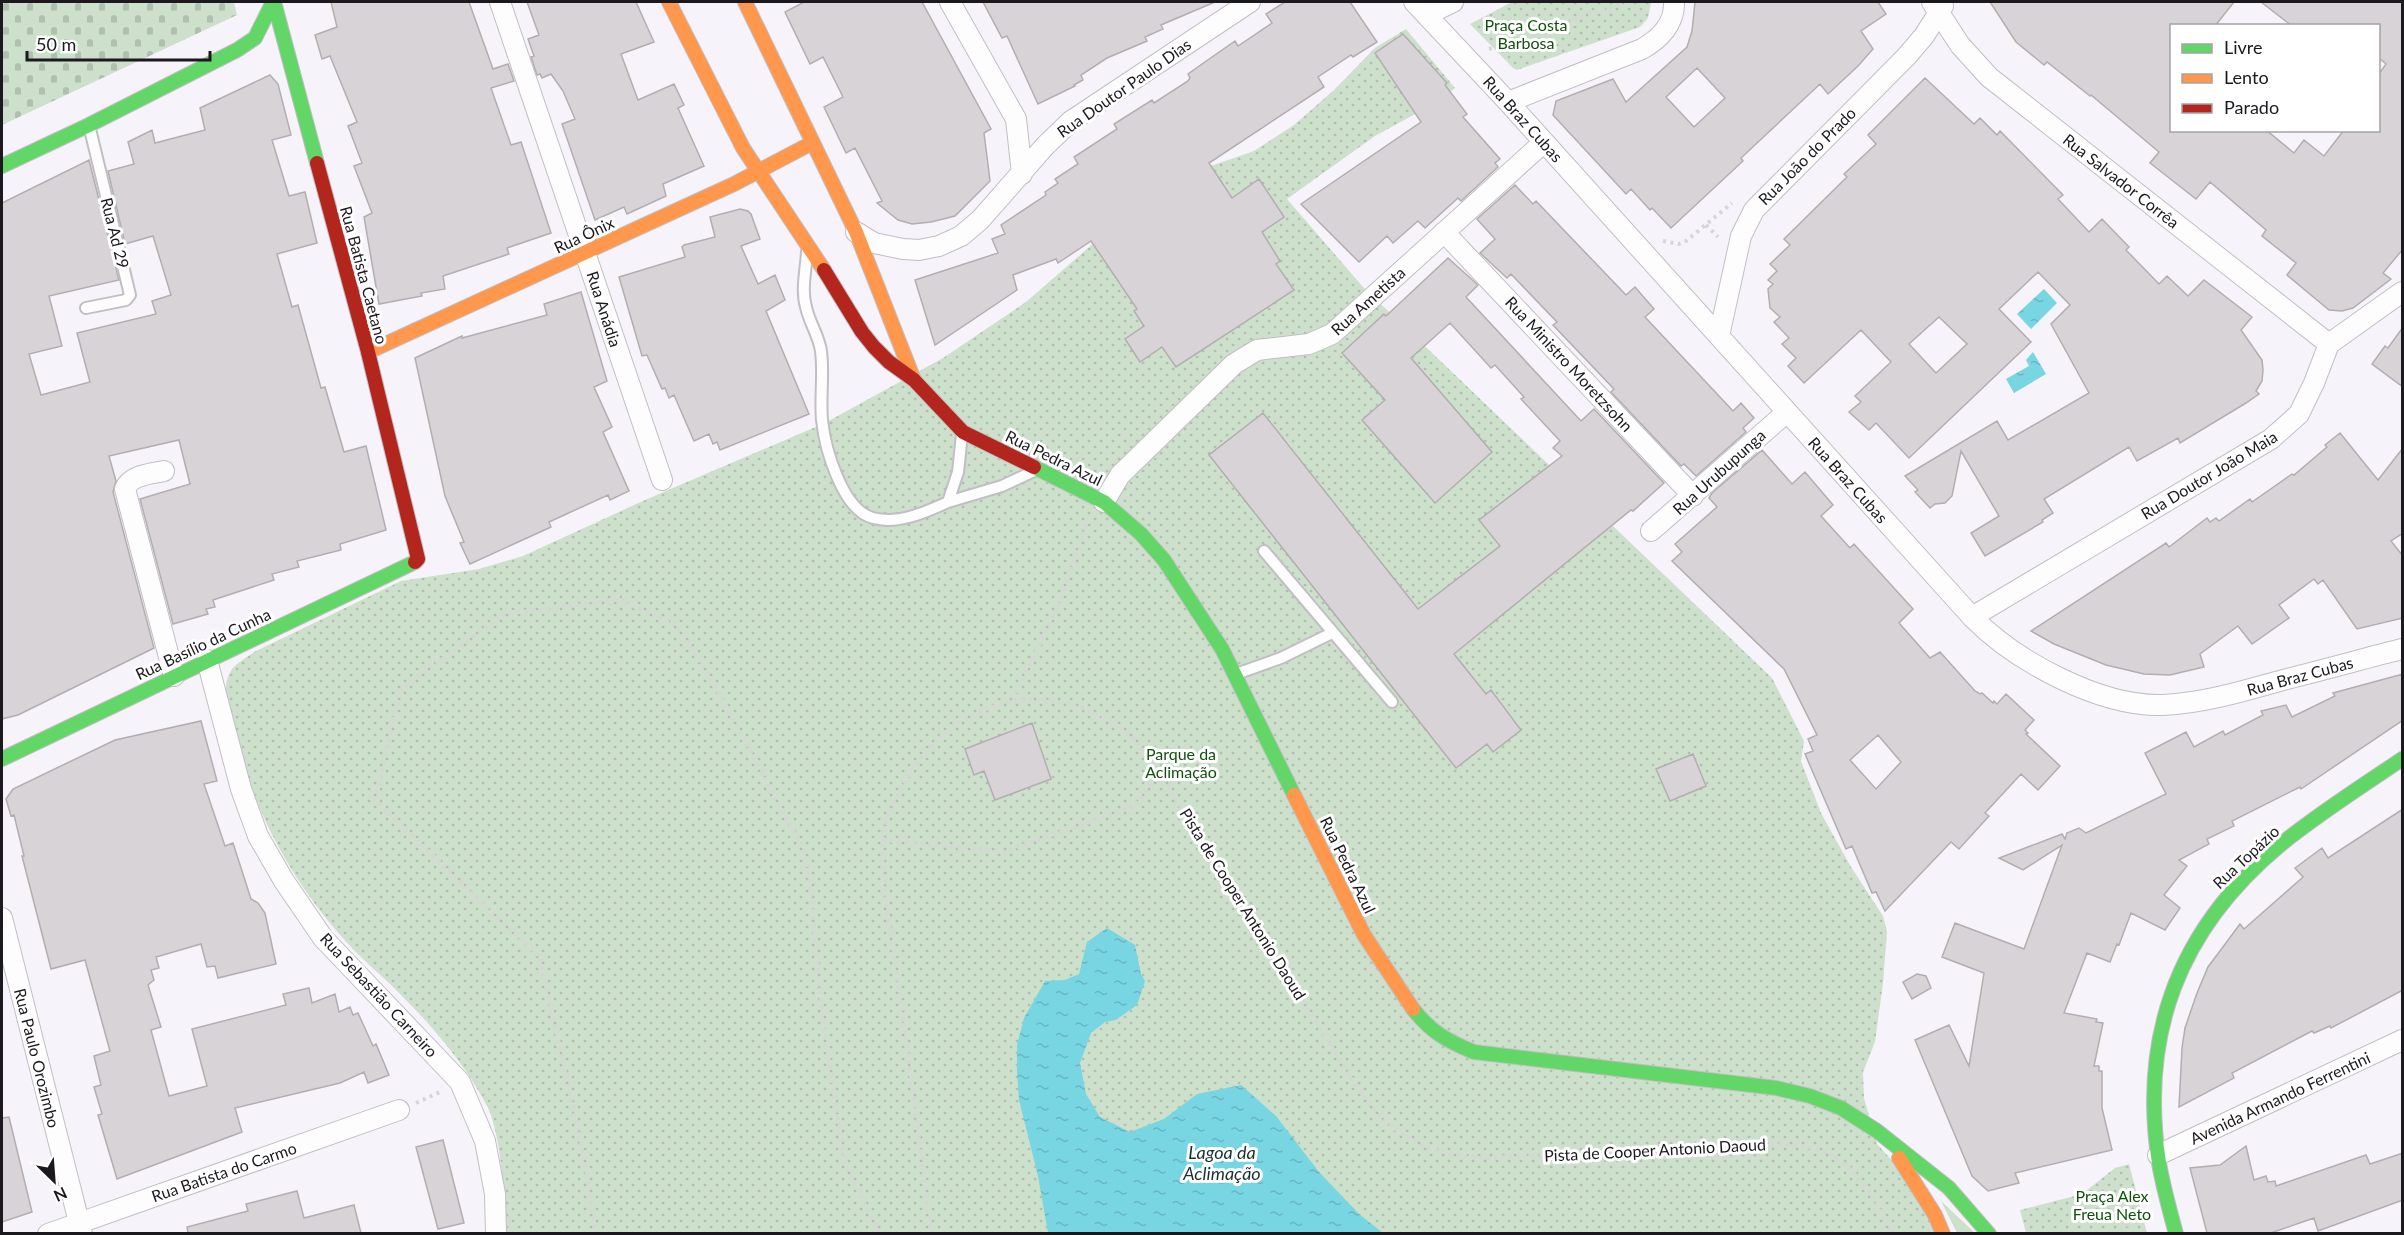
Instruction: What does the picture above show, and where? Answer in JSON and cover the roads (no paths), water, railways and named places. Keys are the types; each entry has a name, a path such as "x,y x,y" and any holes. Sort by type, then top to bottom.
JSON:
{"street":[{"path":"2,166 237,50 255,38 274,2"},
{"name":"Rua Batista Caetano","path":"274,2 368,352 418,559"},
{"name":"Rua Anádia","path":"500,2 662,480"},
{"path":"669,2 708,82 758,172 808,243 862,332 889,362 914,380"},
{"path":"745,2 856,232 914,380"},
{"path":"950,2 1016,119 1022,174"},
{"name":"Rua Doutor Paulo Dias","path":"856,232 874,243 919,250 939,246 961,236 980,220 1051,140 1071,121 1250,2"},
{"path":"1420,8 1453,2"},
{"path":"1508,102 1642,49 1654,42 1668,27 1675,11 1674,2"},
{"name":"Rua João do Prado","path":"1719,336 1741,236 1754,210 1906,57 1938,6"},
{"name":"Rua Salvador Corrêa","path":"1938,6 1960,45 1989,76 2329,344"},
{"name":"Rua Braz Cubas","path":"1420,8 1508,102 1972,617 2010,650 2048,672 2086,689 2126,701 2160,705 2230,695 2403,649"},
{"name":"Rua Ametista","path":"1104,502 1120,475 1233,364 1257,350 1309,344 1332,334 1544,142"},
{"name":"Rua Ônix","path":"368,352 758,172 812,143"},
{"name":"Rua Ministro Moretzsohn","path":"1444,232 1693,496"},
{"path":"2329,344 2403,292"},
{"name":"Rua Doutor João Maia","path":"1972,617 2252,451 2286,427 2300,414 2329,344"},
{"name":"Rua Pedra Azul","path":"914,380 963,432 1104,502 1141,534 1164,560 1216,639 1364,935 1398,989 1424,1023 1446,1041 1474,1052 1776,1088 1810,1096 1841,1108 1877,1131 1949,1188 1989,1233"},
{"name":"Rua Urubupunga","path":"1651,531 1787,412"},
{"path":"164,471 135,478 129,481 125,489 174,676"},
{"name":"Rua Basílio da Cunha","path":"2,759 414,563 418,559"},
{"name":"Rua Sebastião Carneiro","path":"207,660 241,789 258,836 284,881 323,938 460,1082 485,1141 495,1194 496,1233"},
{"name":"Rua Topázio","path":"2176,1233 2158,1155 2154,1076 2161,1022 2171,987 2195,938 2244,878 2288,839 2403,759"},
{"name":"Rua Paulo Orozimbo","path":"2,918 80,1228"},
{"name":"Avenida Armando Ferrentini","path":"2158,1155 2403,1040"},
{"name":"Rua Batista do Carmo","path":"48,1233 80,1228 399,1110"},
{"name":"Rua Pedra Azul","path":"1890,1143 1935,1215 1943,1233"}],"lane":[{"name":"Rua Ad 29","path":"86,308 126,300 130,295 89,125"},
{"path":"808,243 805,306 821,349 822,420 827,448 840,482 858,509 872,518 892,520 911,516 1002,486 1039,469"},
{"path":"948,502 958,472 963,432"},
{"path":"1264,551 1392,702"},
{"path":"1234,675 1281,658 1332,633"}],"water":[{"path":"2044,289 2057,303 2031,329 2017,314"},
{"path":"2033,352 2046,374 2014,393 2006,379 2029,366 2026,360"},
{"name":"Lagoa da Aclimação","path":"1107,928 1135,945 1141,974 1145,981 1137,1005 1116,1020 1105,1022 1091,1033 1080,1063 1086,1094 1100,1117 1130,1132 1164,1119 1197,1094 1241,1085 1276,1116 1319,1172 1359,1214 1383,1233 1048,1233 1038,1176 1019,1100 1017,1045 1024,1018 1045,981 1065,980 1079,974 1087,942"}],"park label":[{"name":"Praça Costa Barbosa","path":"1526,34"},
{"name":"Parque da Aclimação","path":"1181,763"},
{"name":"Praça Alex Freua Neto","path":"2112,1205"}]}
